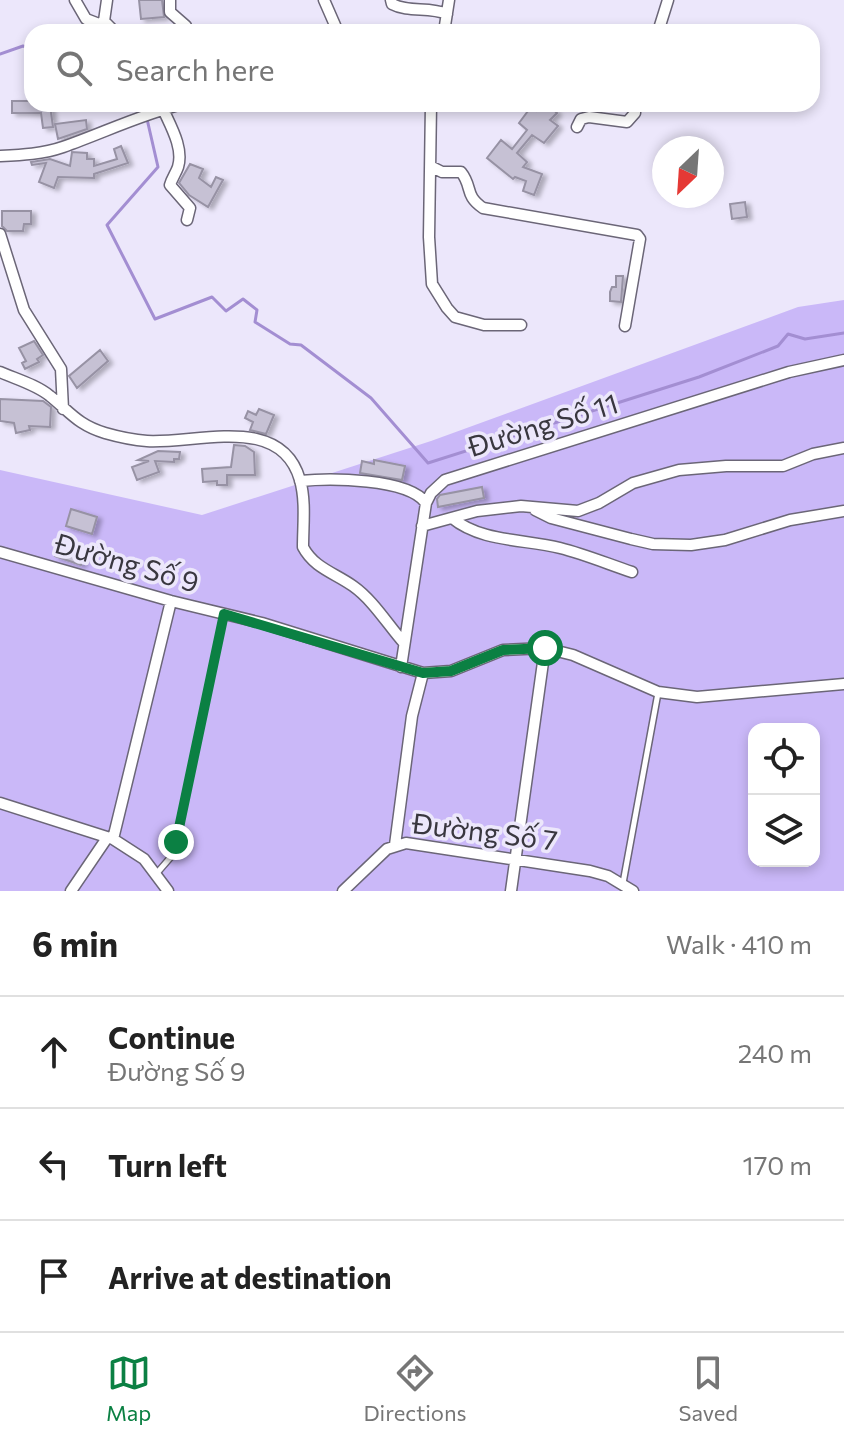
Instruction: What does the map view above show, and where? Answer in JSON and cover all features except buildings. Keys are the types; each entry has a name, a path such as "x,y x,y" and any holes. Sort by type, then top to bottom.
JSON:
{"street":[{"path":"75,0 86,19 99,24 104,21"},
{"path":"104,21 107,0"},
{"path":"170,0 170,12 184,24"},
{"path":"324,0 334,24"},
{"path":"391,0 399,8 447,14"},
{"path":"445,24 449,0"},
{"path":"660,24 668,0"},
{"path":"104,21 107,24"},
{"path":"0,156 63,147 154,112"},
{"path":"161,112 175,136 179,155 178,167 170,185 190,208 187,220"},
{"path":"431,112 429,237 432,284 455,317 484,325 521,325"},
{"path":"577,127 581,119 589,117 627,122 635,112"},
{"path":"432,167 442,172 461,172 472,200 483,208 637,235 640,239 625,326"},
{"path":"0,234 24,310 61,369 63,409"},
{"name":"Đường Số 11","path":"426,503 431,493 445,480 789,372 844,360"},
{"path":"0,372 48,394 84,426 123,438 147,441 225,436 266,441 277,446 286,453 300,481 303,547 308,557 354,586 404,643"},
{"path":"422,526 477,511 529,507 578,511 633,483 679,470 783,466 813,454 844,448"},
{"path":"300,481 331,478 402,489 413,492 426,503 401,667"},
{"path":"529,507 551,518 642,542 675,545 725,540 790,520 844,511"},
{"path":"452,518 464,528 485,535 562,548 632,572"},
{"name":"Đường Số 9","path":"0,552 423,673 451,671 503,650 545,648 573,655 658,692 697,697 844,684"},
{"path":"71,891 110,838 171,601"},
{"path":"511,891 545,648"},
{"path":"395,845 412,716 423,673"},
{"path":"0,803 110,838 144,859 168,891"},
{"name":"Đường Số 7","path":"343,891 380,854 395,845 418,844 590,871 623,883 633,891"}],"lane":[{"path":"156,874 170,858 176,842 224,614"},
{"path":"623,883 658,692"}],"shaded area":[{"path":"844,300 844,891 0,891 0,470 202,515 431,441 798,307"}],"waterway":[{"path":"0,54 24,46"},
{"path":"147,119 158,167 107,225 155,319 212,297 226,311 243,299 257,310 255,322 290,344 301,345 371,398 428,463 699,377 778,346 788,334 805,339 844,333"}],"route":[{"path":"176,842 224,614 423,673 451,671 503,650 545,648"}]}
